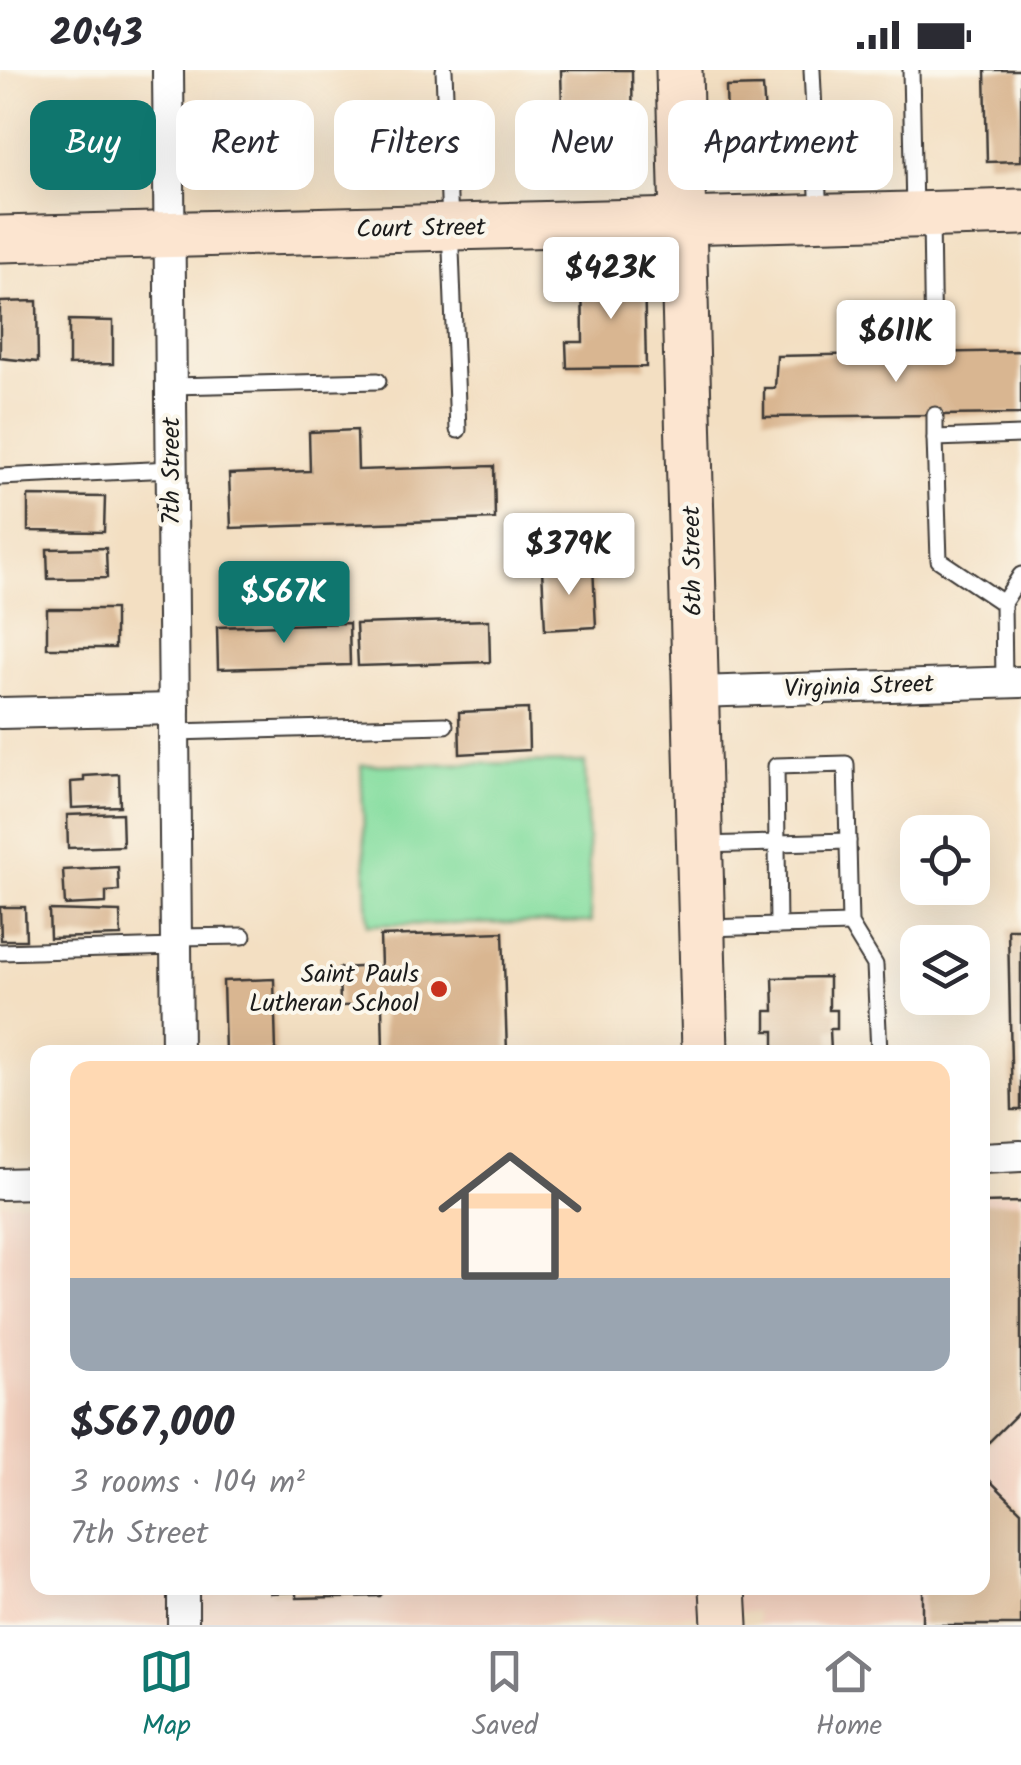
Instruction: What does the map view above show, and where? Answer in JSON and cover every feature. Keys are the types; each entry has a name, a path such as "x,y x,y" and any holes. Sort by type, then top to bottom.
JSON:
{"main road":[{"name":"6th Street","path":"679,70 705,1045"},
{"name":"Court Street","path":"0,239 1021,212"},
{"path":"723,1595 725,1625"}],"street":[{"name":"7th Street","path":"168,70 177,1045"},
{"name":"Virginia Street","path":"696,692 1013,683"},
{"path":"0,712 174,721"},
{"path":"990,1158 1021,1156"},
{"path":"0,1184 30,1183"},
{"path":"183,1595 183,1625"}],"lane":[{"path":"444,70 458,430"},
{"path":"812,70 819,218"},
{"path":"911,70 934,353"},
{"path":"171,386 378,381"},
{"path":"935,415 939,560 1002,602"},
{"path":"935,438 1021,435"},
{"path":"0,477 172,468"},
{"path":"1013,683 1002,602 1021,575"},
{"path":"174,721 445,726"},
{"path":"778,926 776,766 846,764 850,924 875,964 879,1045"},
{"path":"700,846 848,841"},
{"path":"702,928 850,924"},
{"path":"0,952 243,936"}],"shaded area":[{"path":"990,1194 1021,1194 1021,1625 758,1625 757,1611 507,1625 0,1625 0,1203 30,1202 30,1595 990,1595"}],"green space":[{"path":"585,762 591,922 368,925 361,765"}],"building":[{"path":"561,70 632,70 632,100 562,100"},
{"path":"985,70 1021,70 1021,161 987,162"},
{"path":"763,86 764,100 726,100 726,87"},
{"path":"644,271 646,367 567,368 566,342 583,342 582,272"},
{"path":"37,301 38,362 0,358 0,302"},
{"path":"69,320 113,321 113,364 69,365"},
{"path":"1021,351 1021,414 764,417 764,388 775,388 777,356"},
{"path":"357,430 358,470 494,466 495,519 231,528 229,474 310,471 309,432"},
{"path":"28,496 105,497 104,532 28,531"},
{"path":"106,548 107,578 48,579 47,549"},
{"path":"593,566 596,627 545,630 542,569"},
{"path":"47,609 115,609 115,648 47,648"},
{"path":"489,620 490,662 358,666 356,624"},
{"path":"349,623 350,665 218,669 217,627"},
{"path":"528,709 529,750 460,754 459,712"},
{"path":"119,774 120,806 72,808 71,782 84,781 84,776"},
{"path":"122,813 123,846 68,848 67,815"},
{"path":"118,867 119,891 106,892 106,903 65,905 63,870"},
{"path":"0,907 25,907 26,940 1,940"},
{"path":"49,910 120,912 121,936 50,938"},
{"path":"1008,929 1021,929 1021,1110 1012,1110"},
{"path":"503,932 507,1045 383,1045 382,1005 340,1006 339,968 381,966 380,936"},
{"path":"829,977 829,1010 837,1010 837,1029 830,1029 831,1045 774,1045 774,1031 766,1031 766,1011 774,1011 773,978"},
{"path":"274,979 276,1045 225,1045 223,981"},
{"path":"1021,1202 1021,1410 990,1441 990,1203"},
{"path":"990,1481 1021,1511 1021,1625 922,1625 922,1595 990,1595"},
{"path":"297,1595 380,1595 379,1596"}],"place":[{"name":"Saint Pauls Lutheran School","path":"439,989"}]}
